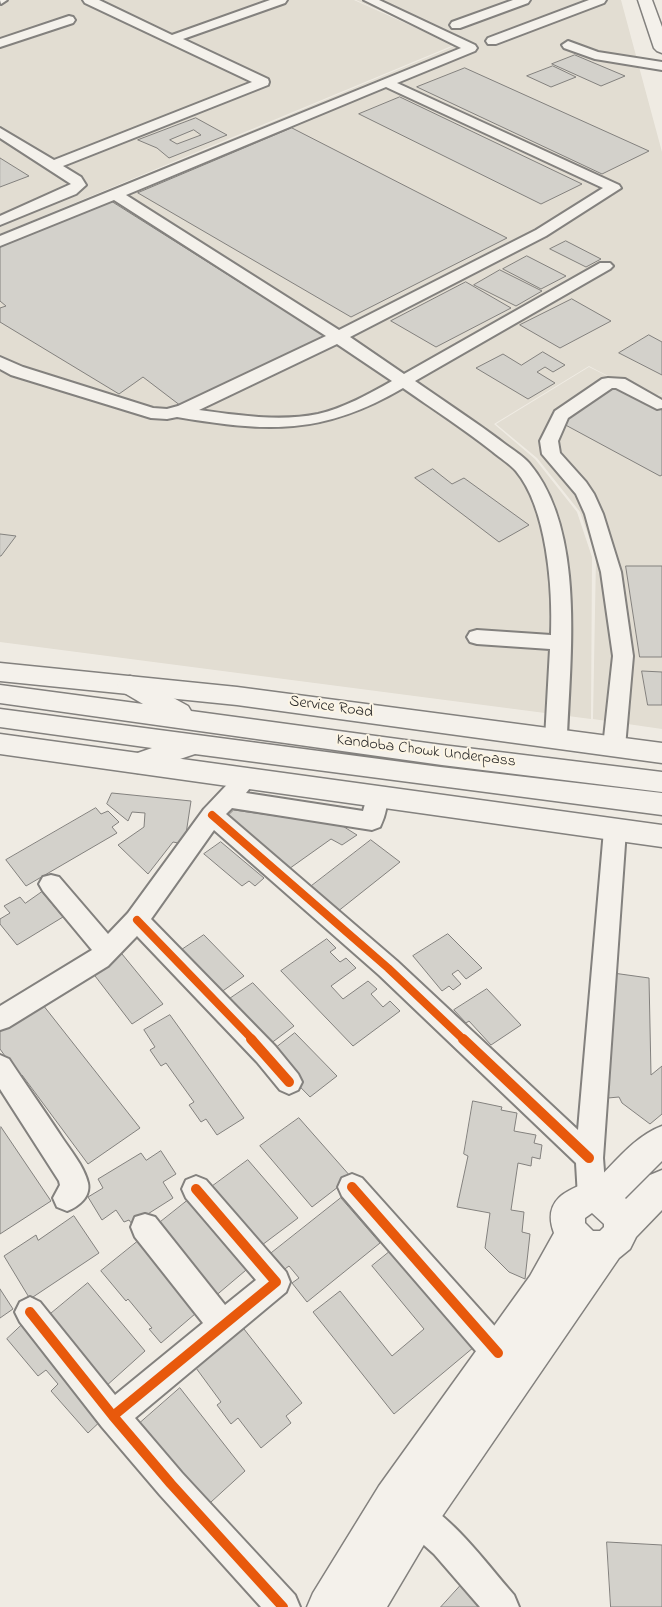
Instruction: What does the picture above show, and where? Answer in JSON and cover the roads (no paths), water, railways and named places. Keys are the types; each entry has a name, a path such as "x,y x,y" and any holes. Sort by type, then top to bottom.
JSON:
{"main road":[{"path":"645,0 662,48"},
{"path":"658,0 662,10"},
{"name":"Service Road","path":"0,672 237,696 662,753"},
{"path":"130,685 193,732"},
{"path":"0,694 193,732"},
{"path":"0,718 193,732"},
{"path":"138,763 193,732"},
{"name":"Kandoba Chowk Underpass","path":"193,732 442,755 662,782"},
{"name":"Kandoba Chowk Underpass","path":"193,732 440,777 662,804"},
{"path":"0,744 662,836"},
{"path":"596,1198 662,1141"},
{"path":"327,1607 406,1509 613,1237 662,1186"},
{"path":"583,1198 596,1198 616,1210 620,1219 613,1237 587,1246 579,1242 572,1235 567,1217 575,1203 583,1198"},
{"path":"364,1607 406,1509 498,1354 543,1288 572,1235"}],"street":[{"path":"53,165 263,82 90,0"},
{"path":"172,39 281,0"},
{"path":"0,241 471,48 370,0"},
{"path":"456,25 524,0"},
{"path":"492,41 600,0"},
{"path":"0,43 69,20"},
{"path":"568,45 595,55 662,66"},
{"path":"176,412 338,337 541,233 614,188 385,82"},
{"path":"0,132 76,180 79,185 71,191 0,221"},
{"path":"115,194 338,337 480,433 522,466 539,492 553,535 562,608 556,739"},
{"path":"0,362 17,371 151,413 176,412 270,424 301,421 332,415 353,407 403,381 606,266"},
{"path":"614,747 623,656 611,572 594,514 580,486 551,454 549,440 561,415 608,383 619,383 657,404"},
{"path":"477,637 560,643"},
{"path":"0,1019 99,959 108,951 137,920 220,807 247,778"},
{"path":"220,807 372,821 377,796"},
{"path":"220,807 588,1158"},
{"path":"596,1198 588,1158 615,830"},
{"path":"51,884 108,951"},
{"path":"137,920 266,1054 289,1082"},
{"path":"0,1067 69,1172 74,1183 74,1190 67,1198"},
{"path":"352,1187 498,1354"},
{"path":"114,1416 276,1282 196,1189"},
{"path":"145,1227 223,1325"},
{"path":"30,1312 171,1484 284,1607"},
{"path":"406,1509 502,1607"}]}
